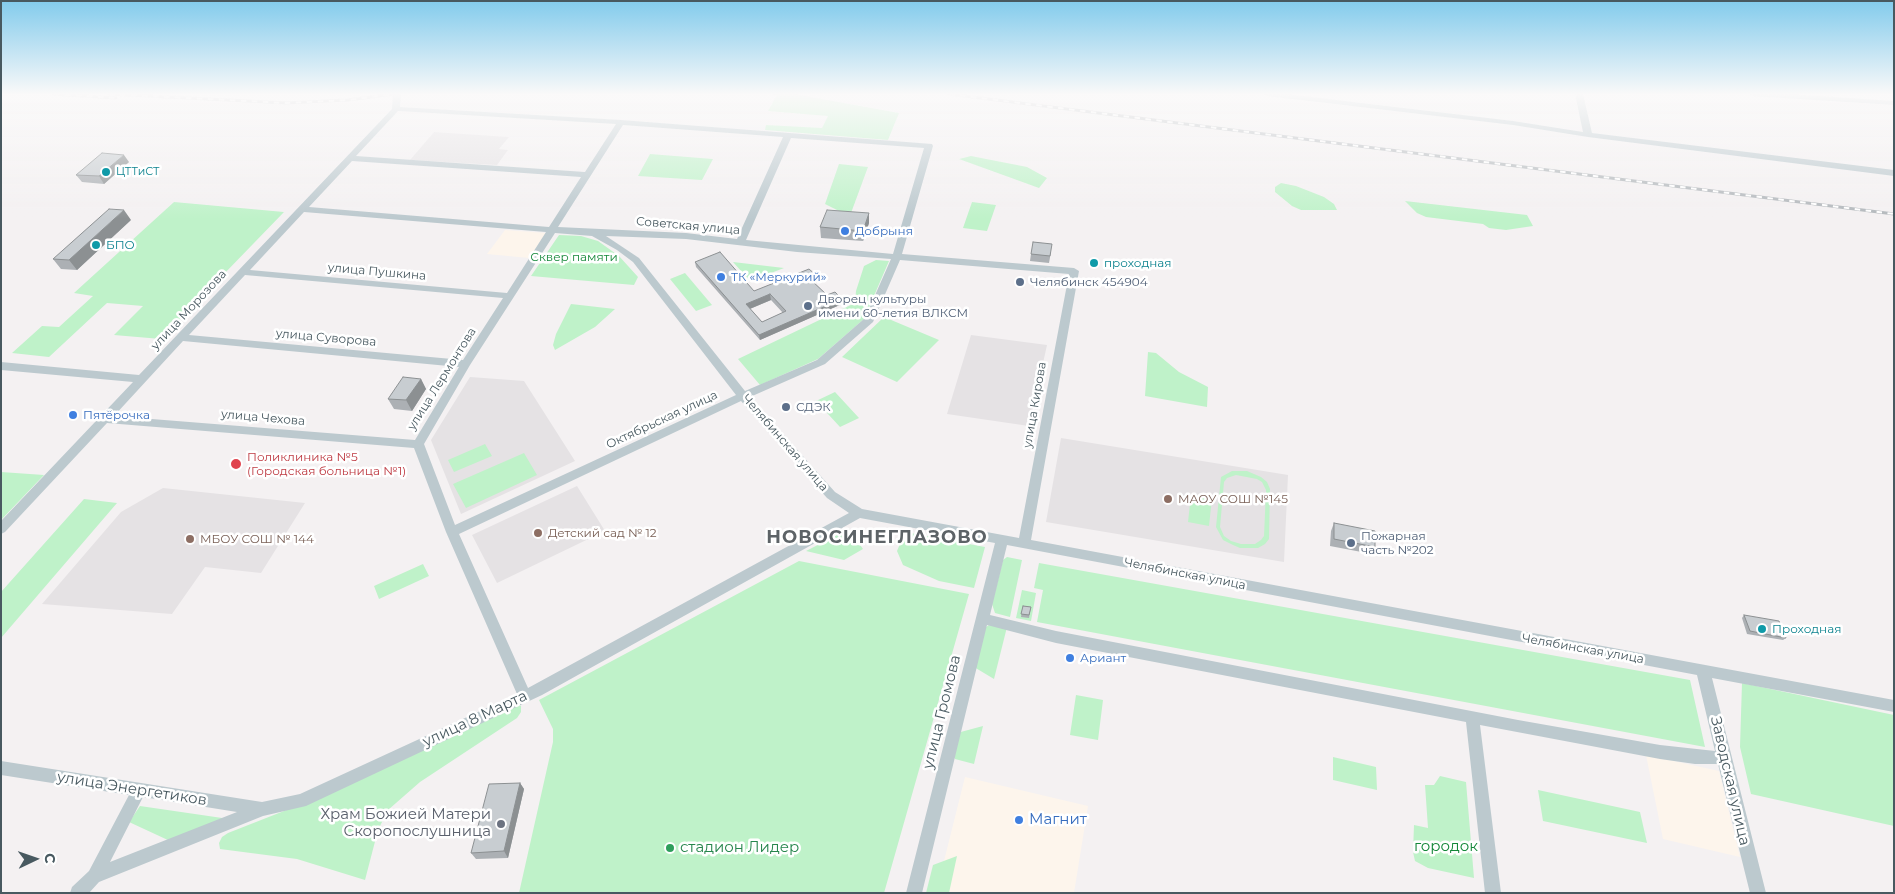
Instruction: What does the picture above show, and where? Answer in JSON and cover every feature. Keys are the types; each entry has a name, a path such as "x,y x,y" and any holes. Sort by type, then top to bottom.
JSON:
{"street":[{"name":"улица Морозова","path":"1,529 144,379 300,209 370,136"},
{"name":"улица Лермонтова","path":"525,696 452,532 418,444 466,364 612,136"},
{"path":"740,242 788,136"},
{"name":"Октябрьская улица","path":"452,532 743,396 821,362 868,320 896,258 929,146 797,136"},
{"path":"1594,136 1894,174"},
{"path":"349,158 588,175"},
{"name":"Советская улица","path":"300,209 594,233 681,236 896,258 931,259 1074,271"},
{"name":"Челябинская улица","path":"594,233 636,260 743,396 831,495 859,513 1002,538 1500,634 1894,706"},
{"name":"улица Кирова","path":"1024,543 1074,271"},
{"name":"улица Пушкина","path":"242,272 510,296"},
{"name":"улица Суворова","path":"182,338 466,364"},
{"path":"1,366 144,379"},
{"name":"улица Чехова","path":"106,419 418,444"},
{"name":"улица 8 Марта","path":"78,893 94,876 263,810 301,801 525,696 859,513"},
{"name":"улица Громова","path":"914,893 1002,538"},
{"path":"981,618 1048,636 1660,752 1695,757 1723,758"},
{"name":"Заводская улица","path":"1703,670 1723,758 1758,893"},
{"path":"1472,716 1493,893"},
{"name":"улица Энергетиков","path":"1,768 263,810"},
{"path":"94,876 139,791"}],"shaded area":[{"path":"431,136 509,137 499,149 508,150 497,165 410,160"},
{"path":"505,230 546,233 529,258 487,254"},
{"path":"971,335 1047,345 1029,426 947,414"},
{"path":"470,377 524,381 575,461 461,514 431,440"},
{"name":"МАОУ СОШ №145","path":"1061,438 1288,475 1284,562 1046,522"},
{"name":"Детский сад № 12","path":"577,486 605,531 497,583 472,535"},
{"name":"МБОУ СОШ № 144","path":"163,488 305,503 261,573 205,567 172,614 42,604 121,512"},
{"path":"1646,755 1719,771 1740,857 1663,839"},
{"path":"965,777 1088,806 1074,893 936,893"}],"green space":[{"path":"835,136 890,136 888,140"},
{"path":"650,154 713,159 702,180 638,176"},
{"path":"971,156 1027,167 1047,178 1039,188 959,159"},
{"path":"839,164 868,167 851,213 841,212 825,204"},
{"path":"1281,183 1296,186 1324,197 1334,204 1337,210 1301,210 1292,206 1275,192 1275,187"},
{"path":"1405,201 1527,215 1533,226 1506,230 1489,228 1483,224 1426,217 1417,213"},
{"path":"174,202 284,212 161,339 114,335 143,306 107,303 49,357 12,353 42,326 59,327 93,296 74,293"},
{"path":"972,202 996,205 987,231 963,228"},
{"name":"Сквер памяти","path":"559,235 581,236 598,241 619,256 638,277 634,285 531,276"},
{"path":"876,260 889,261 864,319 818,359 760,385 738,359 855,303 856,291 864,266"},
{"path":"733,262 784,268 750,281"},
{"path":"685,273 712,305 696,311 670,279"},
{"path":"571,304 615,309 595,327 555,350 553,345 556,334"},
{"path":"884,317 939,340 897,382 842,357"},
{"path":"1148,352 1156,353 1179,372 1208,387 1207,407 1145,396"},
{"path":"835,392 859,418 840,427 816,401"},
{"path":"485,444 492,456 454,472 448,460"},
{"path":"524,453 537,475 466,508 453,484"},
{"path":"1232,471 1247,471 1267,482 1270,489 1269,539 1265,544 1258,548 1240,548 1223,540 1216,527 1221,477","holes":["1236,475 1257,479 1262,482 1266,490 1264,536 1255,544 1241,544 1231,541 1224,536 1220,527 1224,482 1227,478"]},
{"path":"1,472 44,475 1,520"},
{"path":"1191,495 1212,498 1209,526 1188,522"},
{"path":"84,499 117,503 1,638 1,592"},
{"path":"849,529 863,549 844,560 806,551"},
{"path":"905,532 985,547 974,588 939,581 903,565 897,551"},
{"path":"1007,557 1022,560 1010,617 995,613 992,604 1003,560"},
{"path":"799,561 969,594 884,893 519,893 553,742 553,729 539,700"},
{"path":"1039,563 1690,680 1705,747 1037,622 1043,590 1034,588"},
{"path":"423,564 429,576 379,599 374,586"},
{"path":"1022,590 1036,593 1031,621 1016,618"},
{"path":"989,625 1007,627 994,679 974,667 986,627"},
{"path":"1742,683 1894,715 1894,826 1751,794 1740,747"},
{"path":"1076,695 1103,700 1098,740 1070,735"},
{"path":"517,704 521,706 521,712 517,718 420,782 388,810 378,830 365,880 297,859 220,849 219,843 222,837 228,833 312,800"},
{"path":"983,726 974,764 955,759 953,755 957,733"},
{"path":"1333,757 1376,767 1377,790 1333,780"},
{"name":"городок","path":"1440,776 1466,782 1474,878 1428,868 1415,861 1413,852 1414,825 1428,828 1425,785 1434,785"},
{"path":"1538,790 1640,812 1647,843 1543,821"},
{"path":"140,806 229,819 170,841 129,822"},
{"path":"957,856 949,893 926,893 933,865"}],"building":[{"path":"102,153 124,155 99,176 76,175"},
{"path":"109,209 124,210 69,260 53,259"},
{"path":"827,210 869,213 863,231 820,227"},
{"path":"1033,242 1052,244 1050,256 1031,254"},
{"path":"720,252 754,291 809,269 817,276 810,279 827,295 835,292 842,299 759,335 695,262","holes":["770,294 786,311 762,322 746,304"]},
{"path":"403,377 421,379 406,400 388,399"},
{"path":"1334,523 1375,531 1375,547 1334,539"},
{"path":"1023,606 1031,607 1029,615 1021,614"},
{"name":"Проходная","path":"1744,615 1779,621 1786,638 1750,631"},
{"name":"Храм Божией Матери Скоропослушница","path":"520,783 504,851 471,853 489,784"}],"railway":[{"path":"1278,136 1894,214"}],"place":[{"name":"ЦТТиСТ","path":"106,172"},
{"name":"Добрыня","path":"845,231"},
{"name":"БПО","path":"96,245"},
{"name":"проходная","path":"1094,263"},
{"name":"ТК «Меркурий»","path":"721,277"},
{"name":"Челябинск 454904","path":"1020,282"},
{"name":"Дворец культуры имени 60-летия ВЛКСМ","path":"808,306"},
{"name":"СДЭК","path":"786,407"},
{"name":"Пятёрочка","path":"73,415"},
{"name":"Поликлиника №5 (Городская больница №1)","path":"236,464"},
{"name":"МАОУ СОШ №145","path":"1168,499"},
{"name":"Детский сад № 12","path":"538,533"},
{"name":"МБОУ СОШ № 144","path":"190,539"},
{"name":"Пожарная часть №202","path":"1351,543"},
{"name":"Проходная","path":"1762,629"},
{"name":"Ариант","path":"1070,658"},
{"name":"Магнит","path":"1019,820"},
{"name":"Храм Божией Матери Скоропослушница","path":"501,824"},
{"name":"стадион Лидер","path":"670,848"}],"district":[{"name":"НОВОСИНЕГЛАЗОВО","path":"877,538"}]}
